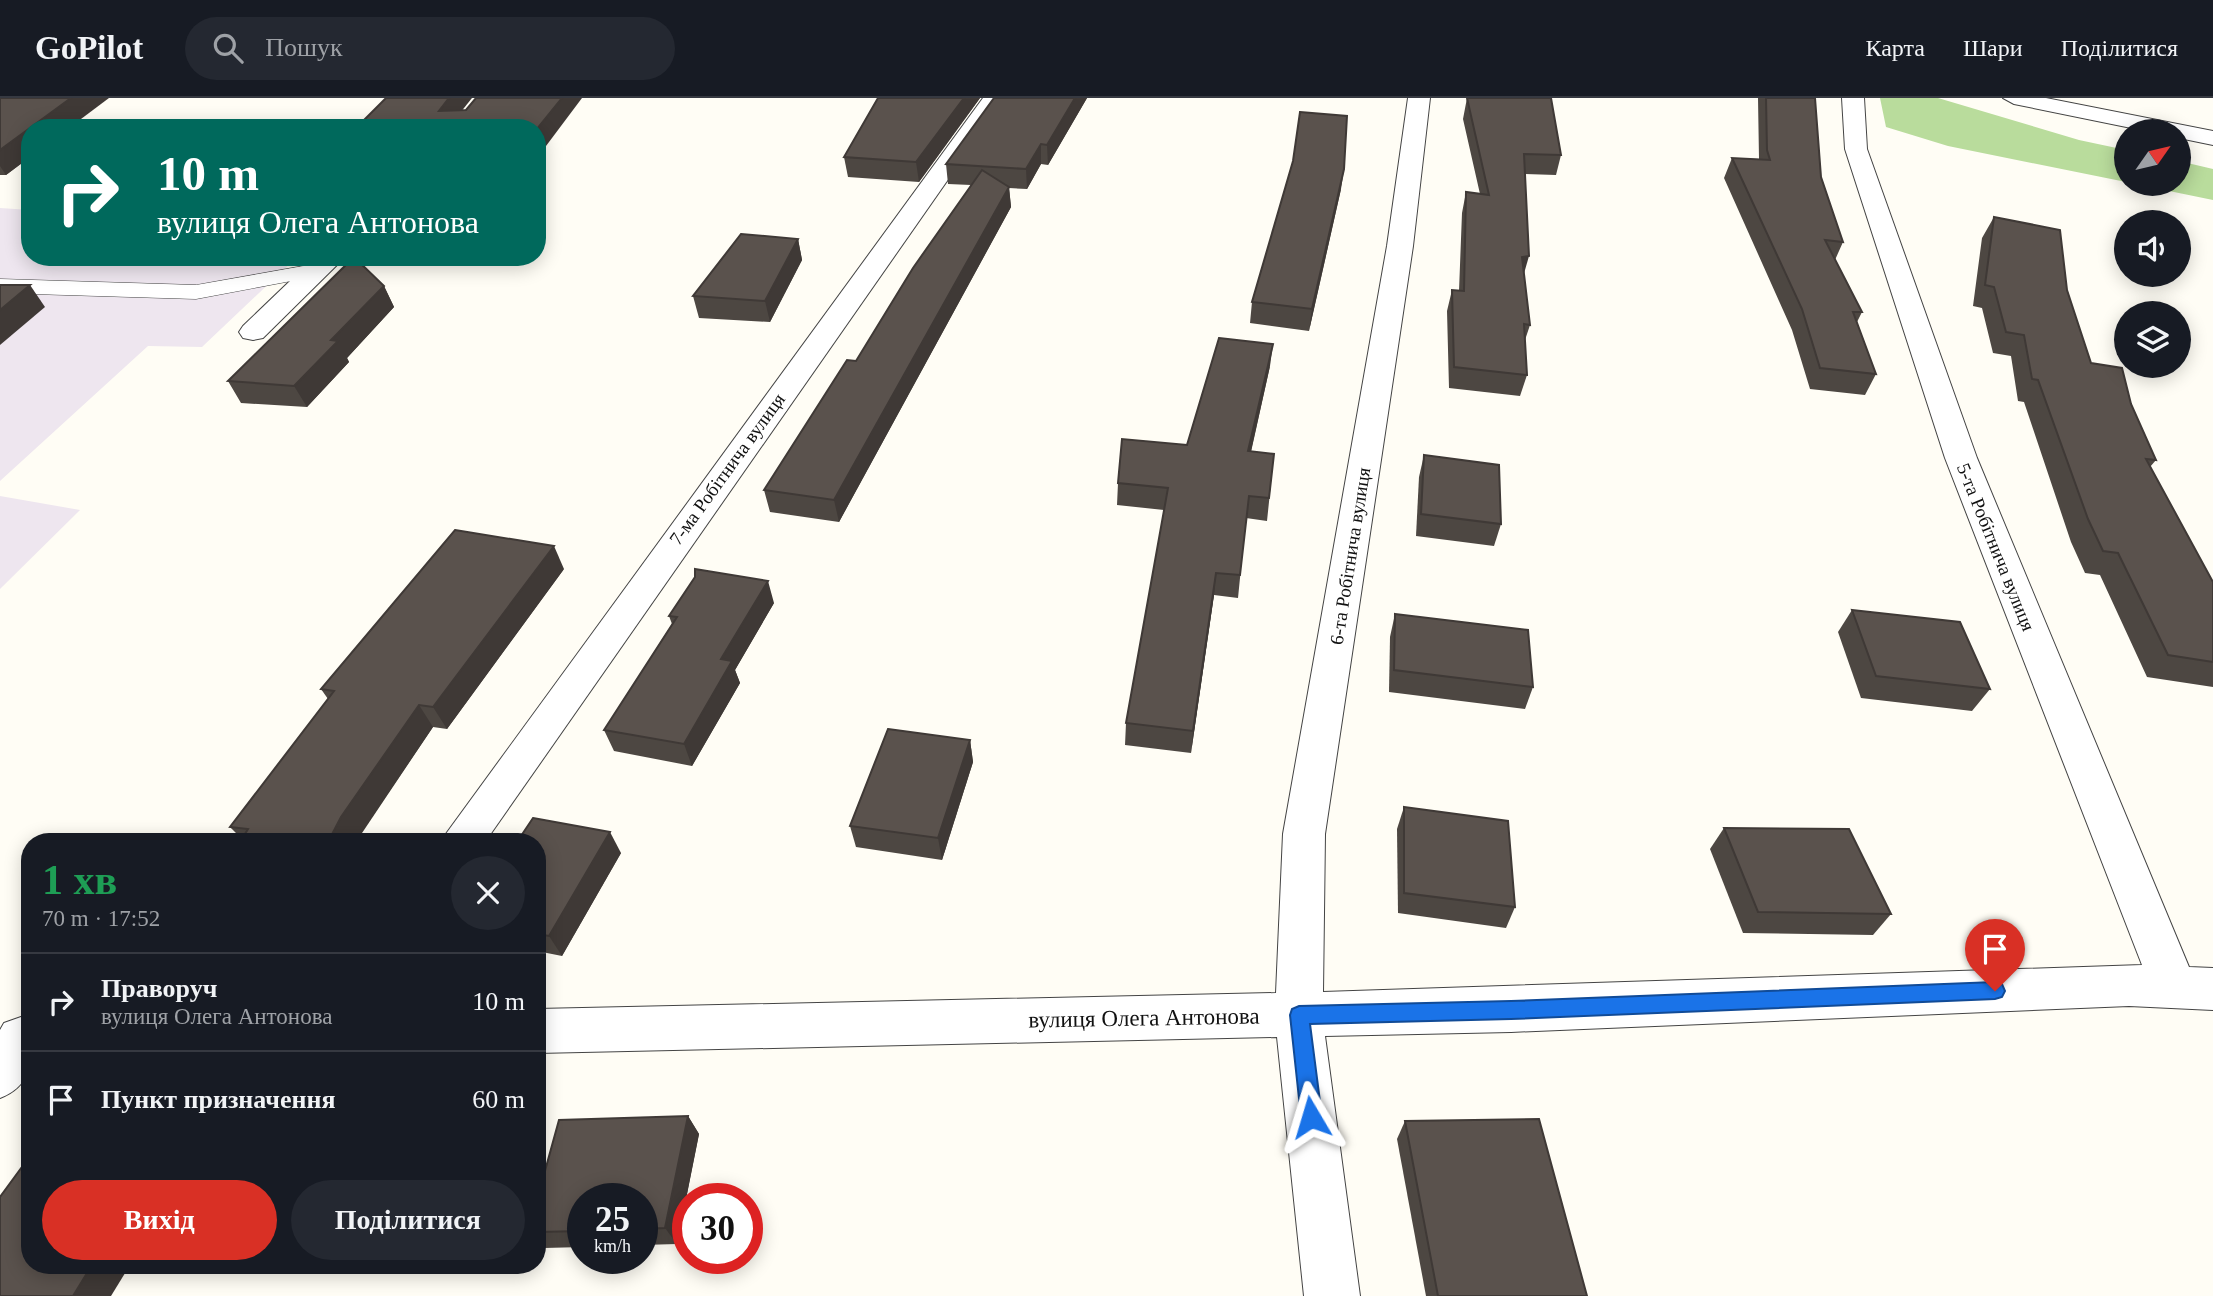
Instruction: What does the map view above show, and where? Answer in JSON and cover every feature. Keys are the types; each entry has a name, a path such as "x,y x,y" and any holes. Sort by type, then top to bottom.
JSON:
{"street":[{"name":"7-ма Робітнича вулиця","path":"467,833 994,98"},
{"name":"6-та Робітнича вулиця","path":"1332,1296 1299,1015 1304,834 1400,246 1419,98"},
{"name":"5-та Робітнича вулиця","path":"1853,98 1856,149 1961,458 2193,987"},
{"path":"2014,98 2213,138"},
{"path":"253,332 320,266"},
{"name":"вулиця Олега Антонова","path":"546,1031 1299,1015 2193,987"}],"lane":[{"path":"0,286 196,292 310,266"}],"shaded area":[{"path":"0,208 21,209 21,266 288,266 202,347 148,346 0,481"},
{"path":"0,496 80,510 0,589"}],"green space":[{"path":"1880,98 1938,98 2079,140 2114,147 2114,180 1948,146 1886,127"},
{"path":"2191,164 2213,169 2213,200 2191,195"}],"building":[{"path":"0,98 71,98 42,119 21,119 21,135 0,150"},
{"path":"386,98 449,98 439,111 466,110 476,98 562,98 545,119 365,119"},
{"path":"878,98 964,98 916,162 844,157"},
{"path":"994,98 1075,98 1047,145 1041,144 1026,169 946,164"},
{"path":"1467,98 1551,98 1561,155 1524,154 1529,256 1522,257 1530,325 1524,324 1527,375 1454,367 1452,290 1464,291 1466,192 1489,195"},
{"path":"1766,98 1815,98 1821,177 1843,242 1825,240 1862,312 1853,312 1876,374 1820,368 1802,309 1732,158 1770,160 1767,150"},
{"path":"1300,112 1347,116 1344,169 1312,309 1252,302 1293,161"},
{"path":"982,170 1009,187 834,500 764,490 847,360 856,361 913,268"},
{"path":"1994,217 2060,230 2067,290 2091,363 2114,367 2114,378 2124,378 2131,404 2156,460 2146,459 2213,582 2213,662 2168,655 2118,553 2103,551 2088,519 2038,380 2032,379 2024,335 2006,332 1994,287 1985,285"},
{"path":"741,234 798,239 765,301 693,296"},
{"path":"345,266 363,266 384,286 331,340 338,341 294,386 228,381"},
{"path":"0,285 30,285 0,310"},
{"path":"1219,338 1273,344 1248,451 1274,454 1269,498 1249,496 1240,575 1216,573 1193,731 1126,723 1168,488 1118,483 1122,439 1187,445"},
{"path":"1424,455 1499,465 1501,524 1421,514"},
{"path":"455,530 554,546 433,707 419,705 333,833 246,833 248,829 230,827 334,691 321,689"},
{"path":"695,569 768,581 721,659 732,661 684,744 604,730 677,617 669,616 695,577"},
{"path":"1852,610 1960,622 1990,689 1876,676"},
{"path":"1395,614 1528,630 1533,687 1394,670"},
{"path":"888,729 970,740 938,838 850,826"},
{"path":"1404,807 1508,821 1515,907 1404,893"},
{"path":"533,818 610,832 549,936 546,936 546,833 523,833"},
{"path":"1724,828 1849,829 1891,914 1758,912"},
{"path":"688,1116 674,1183 672,1183 665,1228 658,1228 658,1183 567,1183 567,1231 546,1232 546,1167 559,1120"},
{"path":"1539,1119 1587,1296 1438,1296 1405,1121"},
{"path":"21,1168 21,1274 86,1274 73,1296 0,1296 0,1197"}],"route":[{"path":"1311,1117 1299,1015 1511,1010 1995,991"}]}
